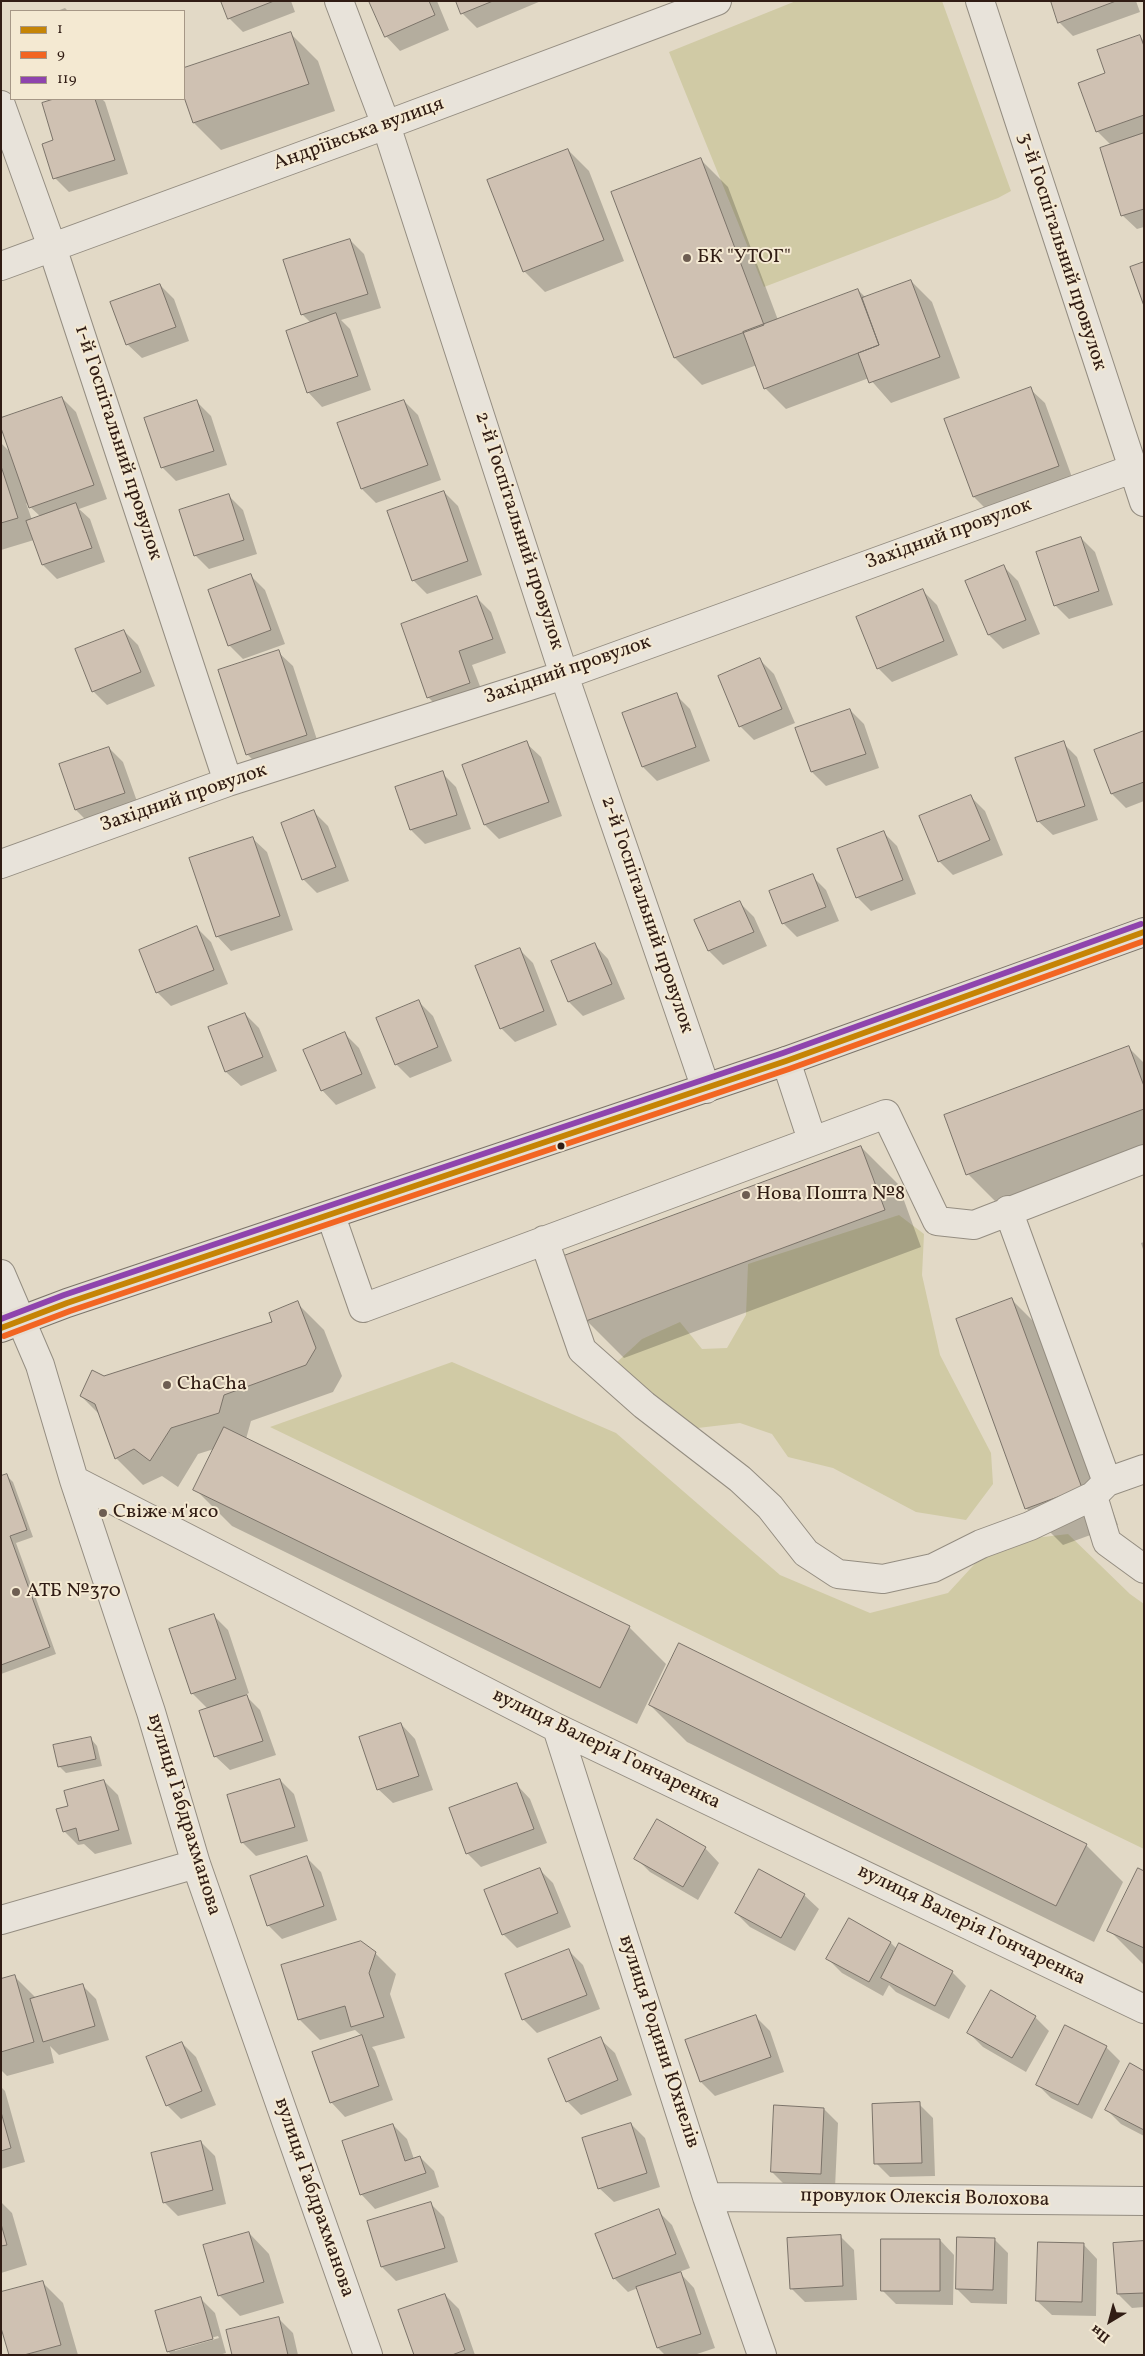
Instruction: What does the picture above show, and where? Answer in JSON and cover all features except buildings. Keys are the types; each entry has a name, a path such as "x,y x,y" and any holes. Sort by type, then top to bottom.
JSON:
{"main road":[{"path":"11,1324 706,1089 1144,932"}],"street":[{"name":"2-й Госпітальний провулок","path":"339,1 386,126 564,675 706,1089"},
{"name":"Андріївська вулиця","path":"1,266 386,126 717,1"},
{"name":"3-й Госпітальний провулок","path":"980,1 1144,502"},
{"name":"1-й Госпітальний провулок","path":"1,105 52,248 228,782"},
{"name":"Західний провулок","path":"1,864 228,782 564,675 1132,469"},
{"path":"786,1061 812,1140"},
{"path":"331,1216 363,1308 886,1114 936,1221 974,1225 1008,1210 1144,1159"},
{"path":"1008,1210 1100,1489 1107,1542 1144,1569"},
{"path":"544,1240 582,1350 644,1405 740,1478 770,1507 806,1554 838,1574 883,1579 933,1568 981,1544 1030,1526 1100,1489 1144,1469"},
{"name":"вулиця Габдрахманова","path":"1,1274 11,1324 40,1365 74,1480 151,1712 196,1864 368,2355"},
{"name":"вулиця Валерія Гончаренка","path":"74,1480 557,1728 1144,2010"},
{"name":"вулиця Родини Юхнелів","path":"557,1728 707,2197 762,2355"},
{"path":"1,1920 196,1864"},
{"name":"провулок Олексія Волохова","path":"707,2197 1144,2201"}],"shaded area":[{"path":"796,1 942,1 1011,191 998,198 764,287 669,52"},
{"path":"899,1215 924,1234 922,1275 940,1355 991,1453 993,1484 966,1520 916,1512 833,1468 788,1457 772,1434 740,1423 664,1432 616,1363 642,1339 680,1322 702,1349 727,1348 746,1315 748,1264"},
{"path":"452,1362 616,1433 780,1575 870,1613 948,1593 994,1543 1068,1534 1130,1594 1144,1604 1144,1849 270,1427"}],"transit line":[{"name":"119","path":"1,1319 64,1295 783,1053 1141,924"},
{"name":"1","path":"1,1328 67,1303 786,1061 1144,932"},
{"name":"9","path":"4,1336 70,1311 789,1069 1144,941"}],"place":[{"name":"БК \"УТОГ\"","path":"687,258"},
{"name":"Нова Пошта №8","path":"746,1195"},
{"name":"ChaCha","path":"167,1385"},
{"name":"Свіже м'ясо","path":"103,1513"},
{"name":"АТБ №370","path":"16,1592"}]}
